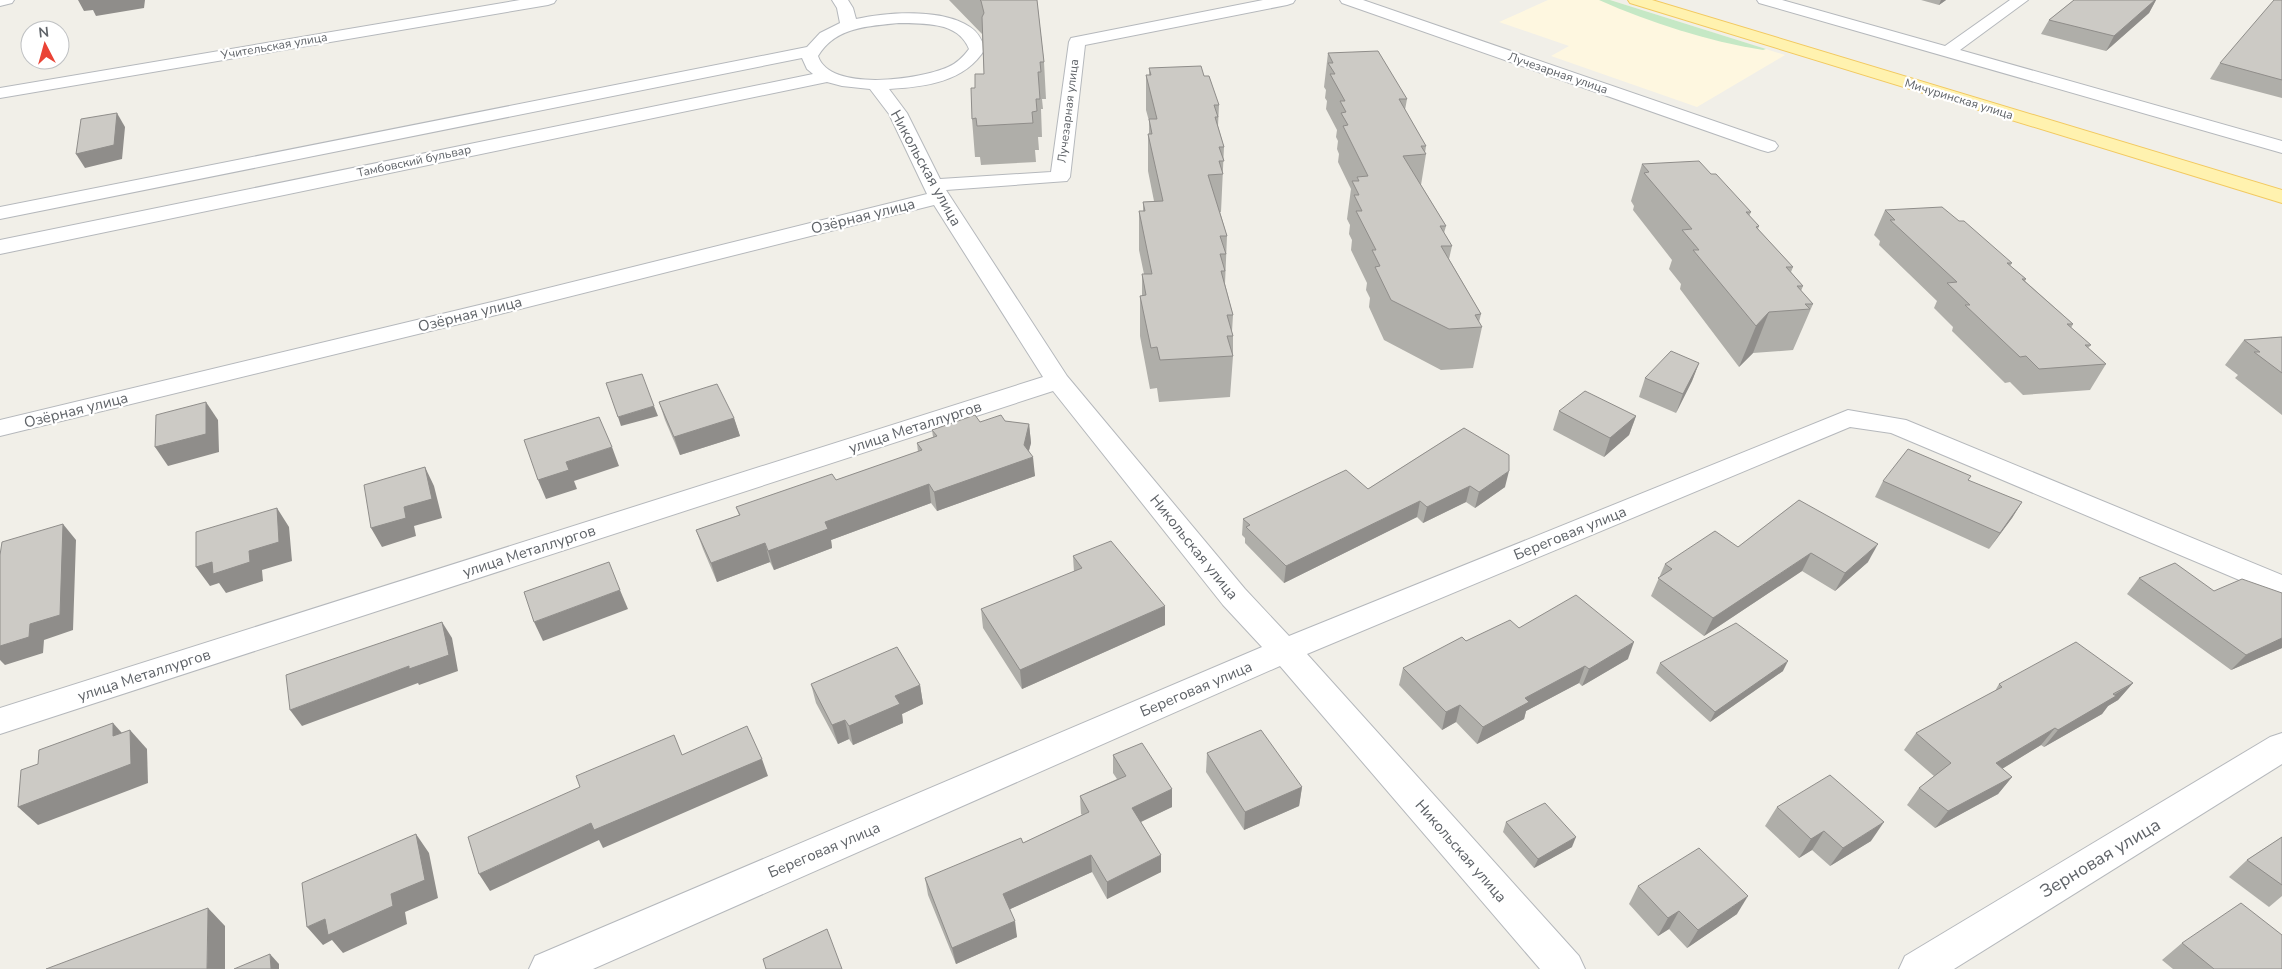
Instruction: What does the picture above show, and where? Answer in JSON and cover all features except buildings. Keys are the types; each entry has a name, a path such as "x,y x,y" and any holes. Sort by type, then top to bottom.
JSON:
{"main road":[{"name":"Мичуринская улица","path":"1636,0 2282,197"},
{"name":"Мичуринская улица","path":"1683,0 2215,159"}],"street":[{"path":"0,1 6,0"},
{"name":"Учительская улица","path":"0,93 548,0"},
{"path":"840,0 845,8 849,26"},
{"name":"Лучезарная улица","path":"936,191 1060,177 1077,42 1287,0"},
{"name":"Лучезарная улица","path":"1348,0 1768,146"},
{"path":"1765,0 2282,147"},
{"path":"1947,52 2020,0"},
{"path":"900,18 947,22 965,30 975,39 977,49 970,60 955,71 932,79 905,84 876,85 849,82 828,76 814,66 810,56 815,44 829,34 849,26 866,21 900,18"},
{"name":"Тамбовский бульвар","path":"0,213 812,51"},
{"name":"Тамбовский бульвар","path":"0,247 828,76"},
{"name":"Никольская улица","path":"876,85 898,113 936,191 1058,381 1234,597 1565,969"},
{"name":"Озёрная улица","path":"0,428 496,308 936,191"},
{"name":"улица Металлургов","path":"0,721 1058,381"},
{"name":"Береговая улица","path":"549,969 1284,651 1848,418 1897,426 2282,587"},
{"name":"Зерновая улица","path":"1919,969 2282,746"}],"shaded area":[{"path":"1548,0 1610,0 1785,55 1697,107 1551,56 1569,46 1499,22"}],"green space":[{"path":"1599,0 1610,0 1766,49 1721,42 1680,30"}]}
